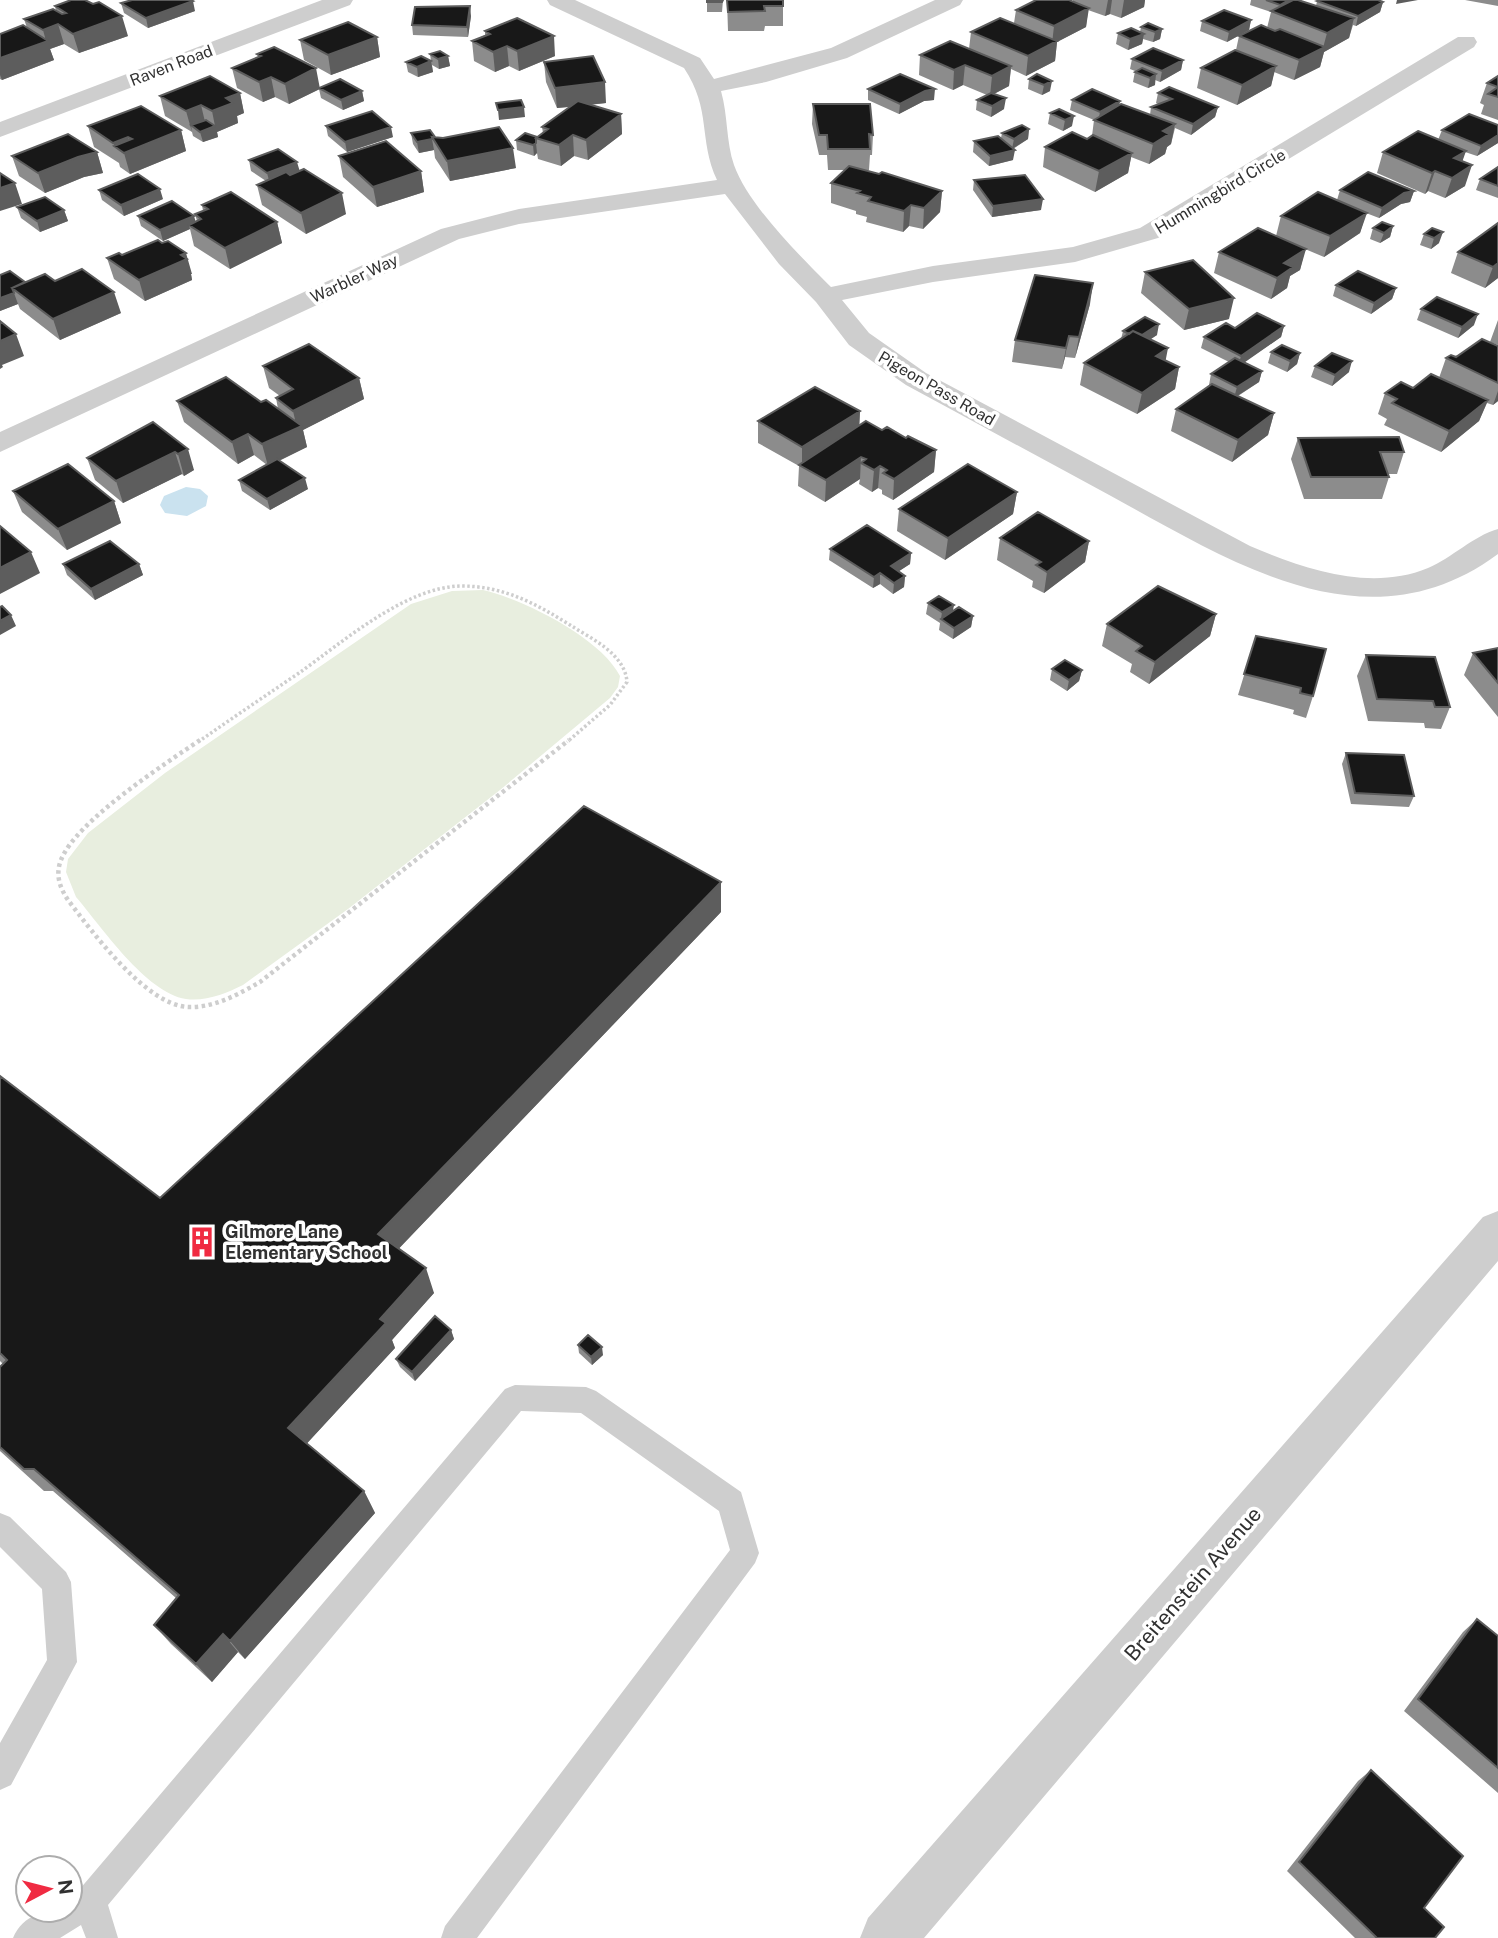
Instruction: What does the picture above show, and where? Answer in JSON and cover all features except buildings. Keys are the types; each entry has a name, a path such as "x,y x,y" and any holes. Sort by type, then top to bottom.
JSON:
{"street":[{"name":"Raven Road","path":"0,130 342,0"},
{"name":"Pigeon Pass Road","path":"558,0 692,63 708,87 716,113 721,163 731,186 788,258 825,296 859,339 886,360 1239,553 1281,573 1313,582 1377,588 1426,581 1465,565 1498,539"},
{"path":"708,87 758,77 839,53 952,0"},
{"name":"Hummingbird Circle","path":"825,296 933,274 1075,254 1149,233 1466,42"},
{"name":"Warbler Way","path":"0,443 450,234 503,220 680,196 731,186"},
{"name":"Breitenstein Avenue","path":"888,1938 1498,1230"}],"lane":[{"path":"29,1938 90,1901 515,1398 586,1400 731,1502 745,1553 457,1938"},
{"path":"0,1527 56,1582 62,1662 0,1774"},
{"path":"90,1901 102,1938"}],"path":[{"path":"438,588 491,588 528,599 605,647 626,669 627,682 610,705 580,731 260,982 225,1001 191,1006 166,1002 127,967 82,918 60,887 58,869 62,856 75,838 115,802 398,607 438,588"}],"green space":[{"path":"483,590 539,611 579,634 596,648 620,676 618,687 610,698 500,790 348,909 243,985 223,994 193,1000 171,994 155,985 125,957 76,897 66,872 68,859 88,833 165,773 411,604 452,591"}],"water":[{"path":"186,487 200,489 208,496 206,506 187,516 165,513 160,505 164,496"}],"place":[{"name":"Gilmore Lane Elementary School","path":"202,1242"}]}
